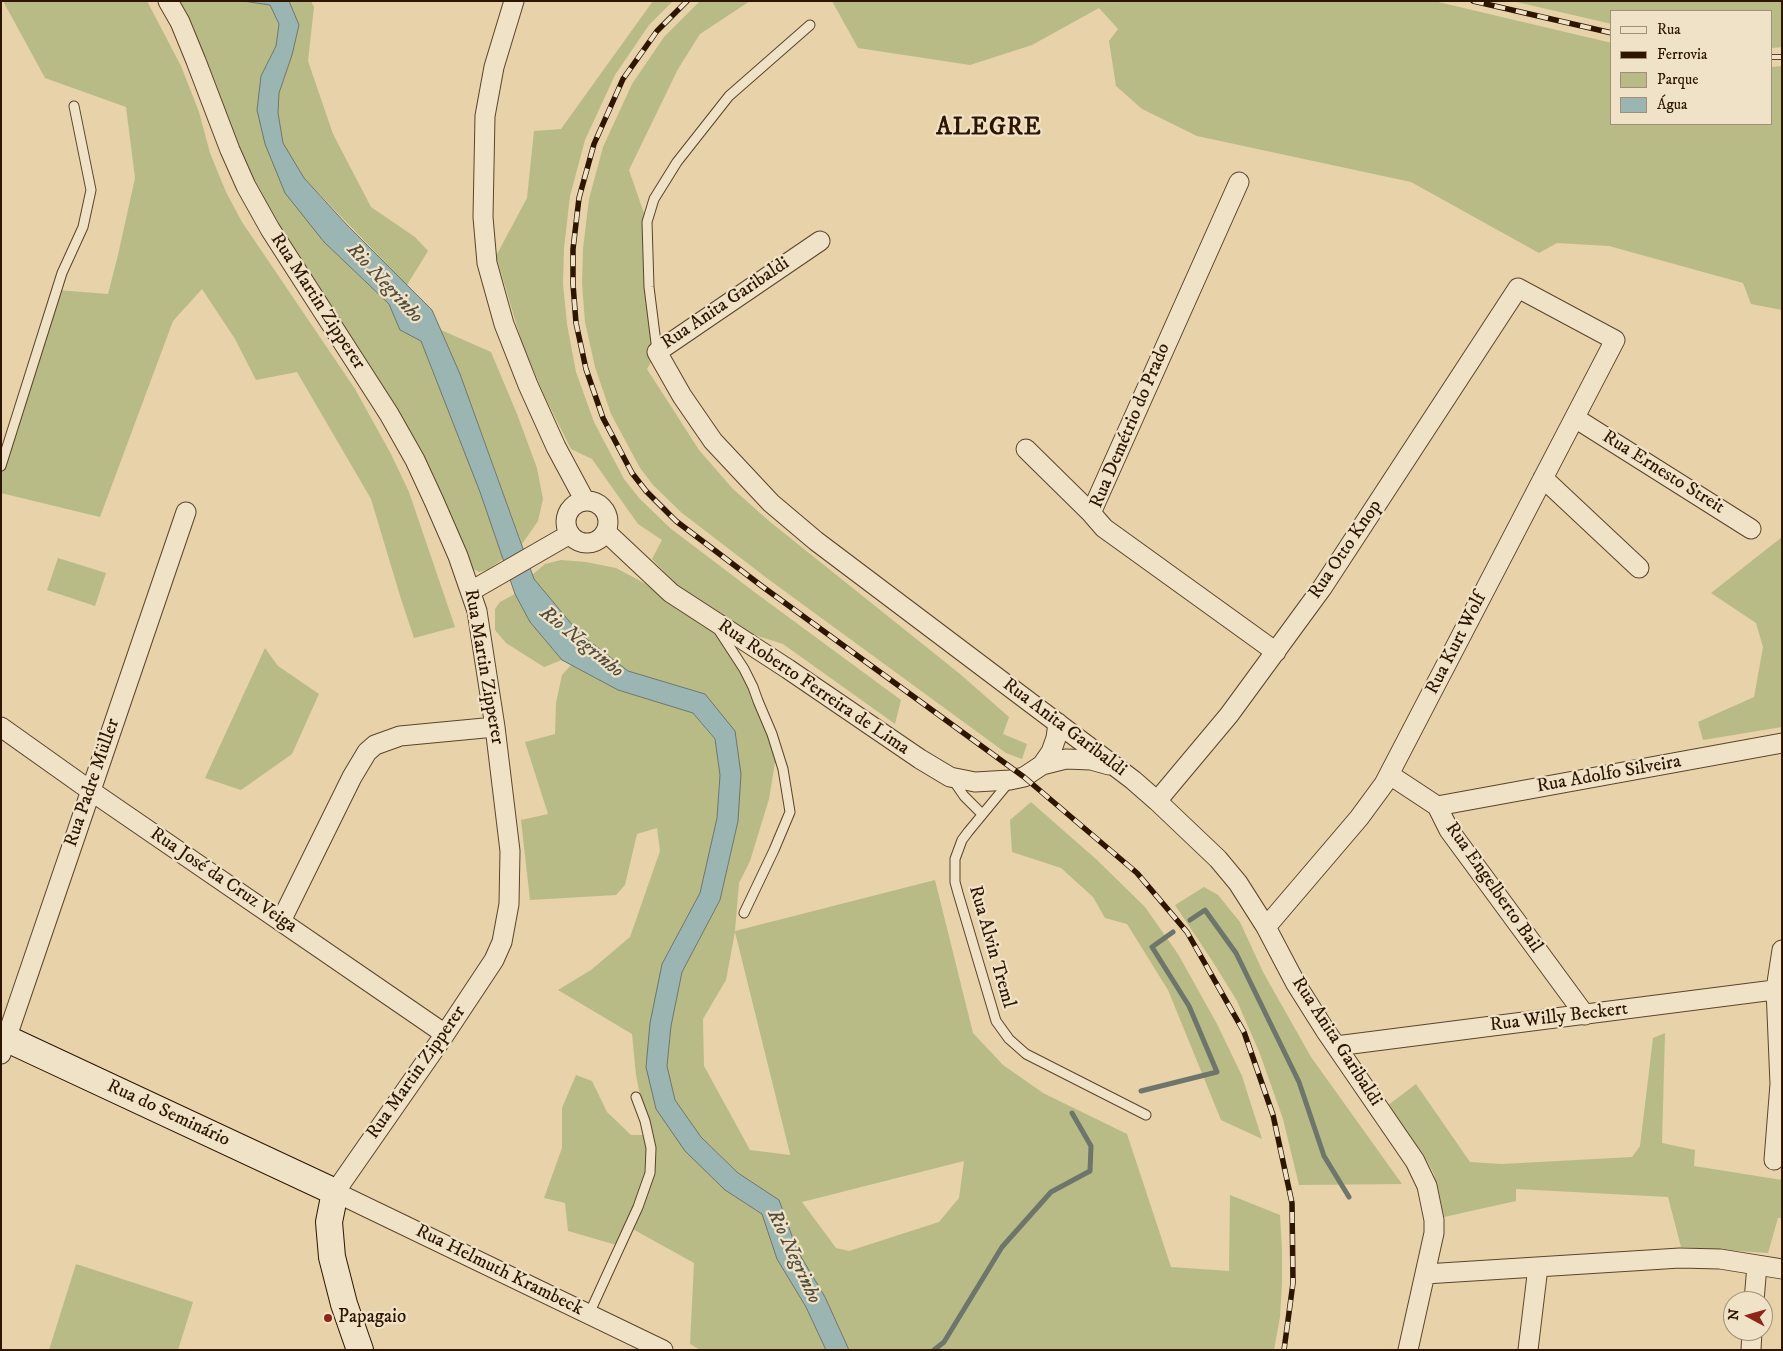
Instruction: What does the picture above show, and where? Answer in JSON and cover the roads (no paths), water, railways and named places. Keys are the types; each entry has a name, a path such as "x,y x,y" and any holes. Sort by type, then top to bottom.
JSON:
{"street":[{"name":"Rua Martin Zipperer","path":"168,1 193,53 230,150 246,186 270,229 389,414 438,508 458,556 477,611 494,727 510,851 509,904 507,924 502,942 494,960 445,1034 335,1192 329,1222 332,1257 344,1304 360,1350"},
{"path":"514,1 494,67 485,116 482,217 487,263 504,324 528,385 556,447 585,502"},
{"name":"Rua Demétrio do Prado","path":"1239,182 1091,513 1104,528 1276,652"},
{"name":"Rua Anita Garibaldi","path":"820,241 657,352 682,396 713,441 771,503 816,541 1058,723 1157,801 1218,859 1238,883 1266,927 1296,984 1415,1161 1427,1186 1433,1213 1434,1232 1408,1350"},
{"name":"Rua Kurt Wolf","path":"1266,927 1359,818 1390,775 1615,340 1518,288"},
{"name":"Rua Otto Knop","path":"1157,801 1228,715 1276,652 1350,546 1518,288"},
{"name":"Rua Ernesto Streit","path":"1574,418 1751,529"},
{"path":"1026,449 1091,513"},
{"path":"1543,478 1639,568"},
{"path":"594,502 602,507 607,514 606,532 601,539 593,543 584,543 576,540 570,534 567,526 567,517 577,504 594,502"},
{"name":"Rua Padre Müller","path":"3,1043 186,512"},
{"name":"Rua Roberto Ferreira de Lima","path":"606,532 671,593 950,777 975,782 1010,780 1024,777 1042,765 1066,759 1091,760 1115,767"},
{"path":"471,591 570,534"},
{"name":"Rua Roberto Ferreira de Lima","path":"1042,765 1051,752 1056,738 1058,723"},
{"name":"Rua José da Cruz Veiga","path":"1,727 445,1034"},
{"path":"281,922 352,777 367,752 375,744 400,736 494,727"},
{"name":"Rua Adolfo Silveira","path":"1437,806 1782,743"},
{"name":"Rua Engelberto Bail","path":"1390,775 1437,806 1449,830 1585,1015"},
{"path":"1774,1160 1781,1084 1779,989 1782,950"},
{"name":"Rua Willy Beckert","path":"1336,1046 1779,989"},
{"name":"Rua do Seminário","path":"3,1043 335,1192"},
{"name":"Rua Helmuth Krambeck","path":"335,1192 663,1350"},
{"path":"1425,1274 1680,1258 1720,1259 1782,1269"},
{"path":"1755,1291 1757,1265"},
{"path":"1528,1350 1538,1267"}],"lane":[{"path":"657,352 649,287 647,222 654,199 677,162 729,96 810,24"},
{"path":"1,466 62,274 83,227 91,190 74,106"},
{"path":"712,620 744,669 753,687 772,734 783,769 790,812 744,913"},
{"path":"950,777 964,796 982,814"},
{"name":"Rua Alvin Treml","path":"1010,780 962,840 955,859 956,882 996,1021 1010,1040 1026,1054 1146,1115"},
{"path":"588,1314 638,1207 650,1174 651,1148 645,1121 636,1097"}],"water":[{"name":"Rio Negrinho","path":"243,1 289,1 299,25 292,55 279,93 278,113 283,143 304,178 347,225 432,310 460,374 534,579 579,633 628,671 705,694 735,731 741,774 738,821 720,900 682,972 671,1026 667,1066 675,1100 701,1137 738,1173 779,1200 797,1250 825,1297 849,1350 826,1350 806,1307 777,1259 762,1214 725,1190 685,1151 656,1109 646,1067 650,1023 662,964 700,893 717,818 720,775 715,739 693,713 618,690 562,660 530,622 515,594 480,492 421,341 400,330 389,304 324,242 285,193 265,144 257,110 261,76 276,46 279,24 270,5"}],"waterway":[{"path":"1190,920 1205,910 1236,953 1299,1082 1324,1156 1349,1197"},
{"path":"1141,1091 1217,1072 1189,1006 1152,947 1173,932"},
{"path":"934,1350 944,1342 1002,1247 1051,1192 1090,1171 1091,1146 1072,1113"}],"railway":[{"path":"687,1 657,31 623,79 594,144 579,198 573,249 576,323 586,369 603,418 632,473 646,491 676,521 763,587 1024,777 1137,873 1187,932 1244,1032 1273,1115 1292,1203 1293,1283 1284,1350"},
{"path":"1473,1 1610,33"},
{"path":"1773,57 1782,57"}],"place":[{"name":"Papagaio","path":"328,1318"}],"district":[{"name":"ALEGRE","path":"989,129"}]}
